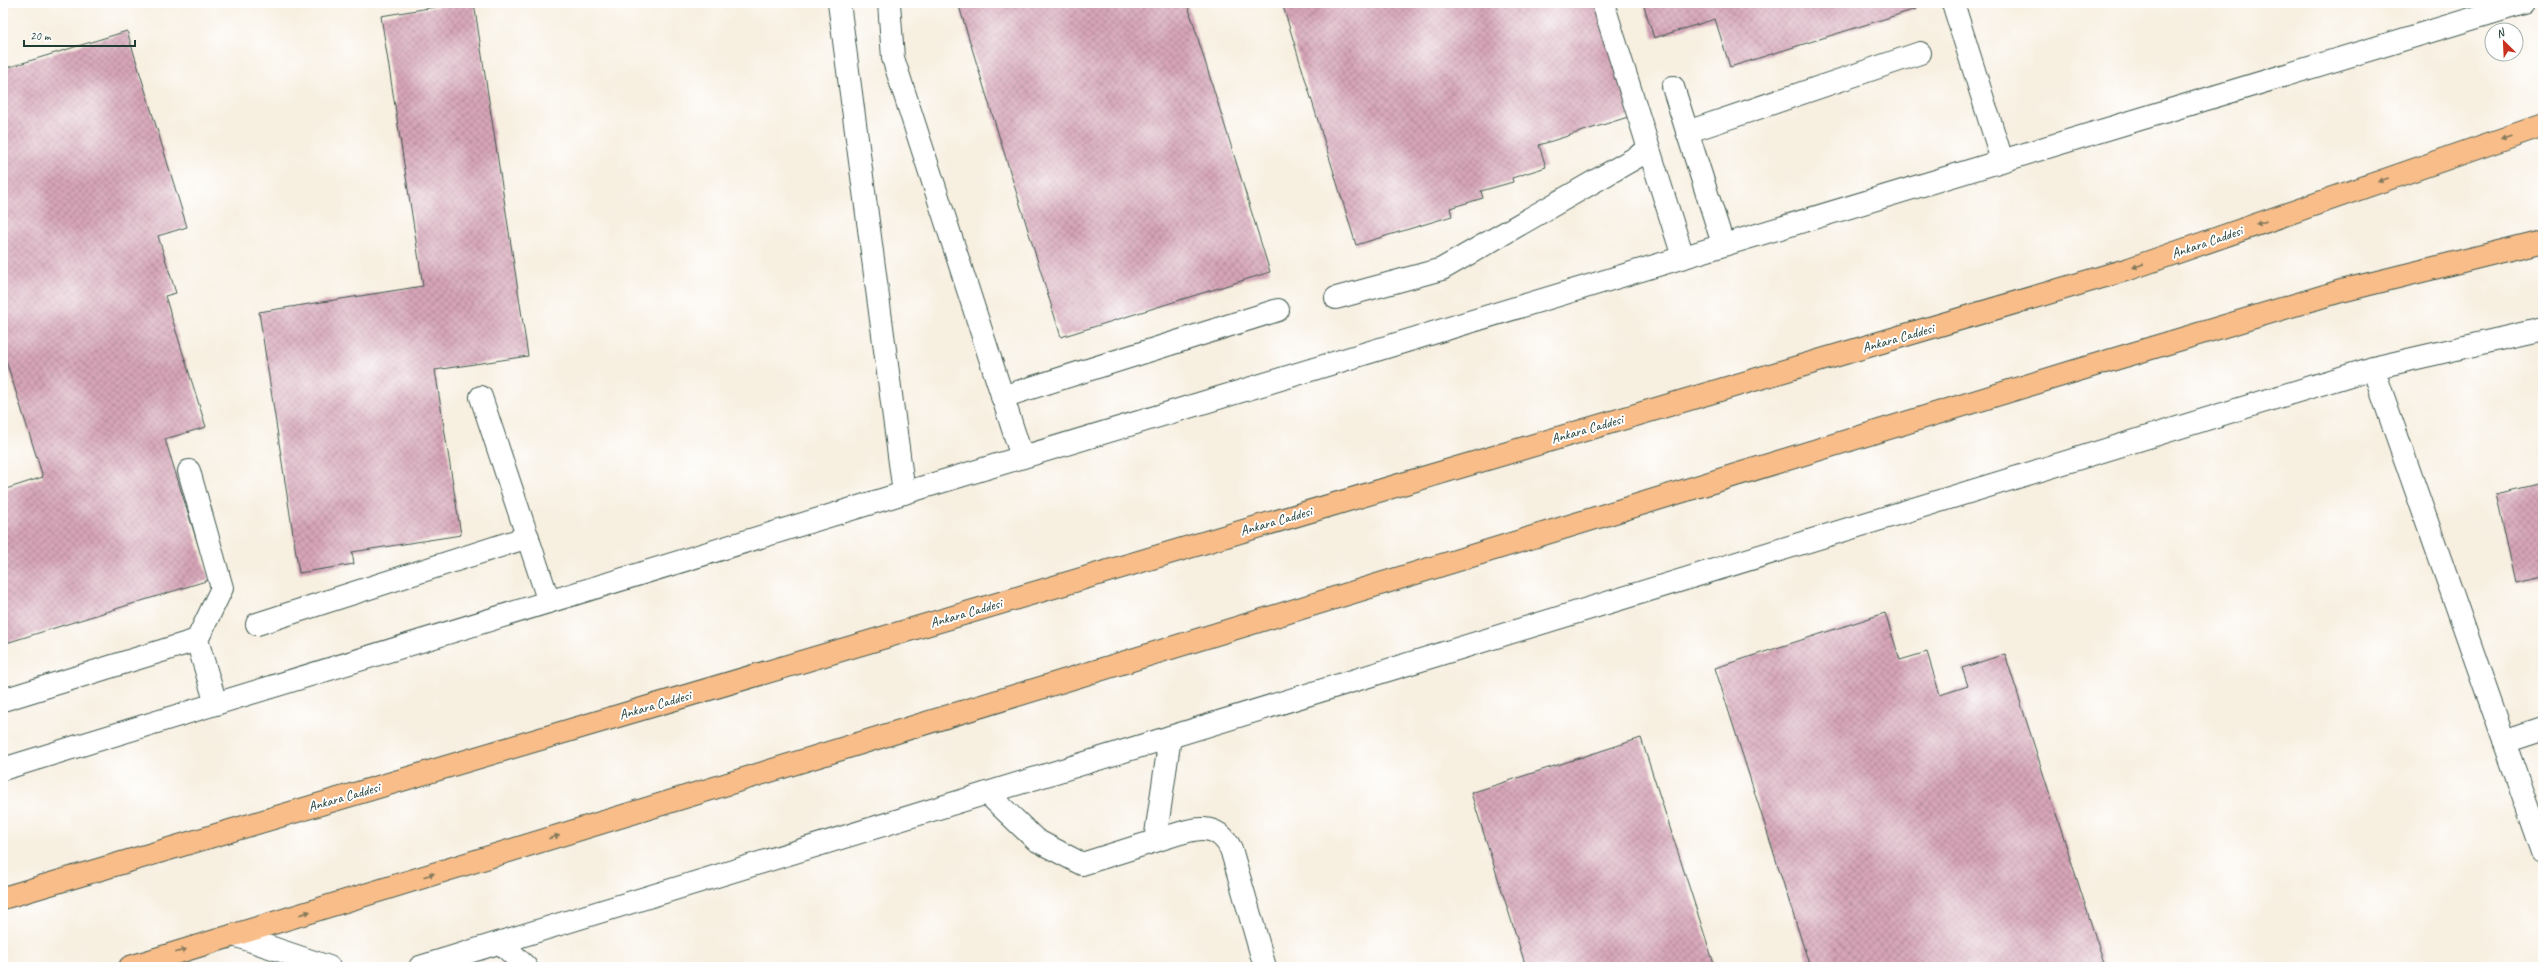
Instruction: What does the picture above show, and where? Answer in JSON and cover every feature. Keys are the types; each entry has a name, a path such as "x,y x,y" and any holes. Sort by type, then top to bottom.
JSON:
{"highway":[{"name":"Ankara Caddesi","path":"3,898 2129,269 2543,125"},
{"path":"130,967 2083,368 2341,291 2543,241"}],"street":[{"path":"839,3 904,493"},
{"path":"889,3 893,58 1022,457"},
{"path":"1603,3 1683,257"},
{"path":"1952,3 2002,160"},
{"path":"3,769 1723,244 2524,3"},
{"path":"1687,132 1920,53"},
{"path":"1673,87 1723,244"},
{"path":"1336,298 1442,269 1649,150"},
{"path":"1002,397 1278,310"},
{"path":"420,967 2373,368 2543,329"},
{"path":"2373,368 2543,852"},
{"path":"481,397 549,602"},
{"path":"189,471 222,588 197,640 216,704"},
{"path":"257,624 528,537"},
{"path":"3,700 197,640"},
{"path":"2504,741 2543,728"},
{"path":"1155,841 1170,737"},
{"path":"987,793 1036,840 1082,864 1155,841 1200,829 1217,831 1226,839 1231,849 1265,967"},
{"path":"234,935 329,967"},
{"path":"501,942 526,967"}],"building":[{"path":"459,3 474,3 528,356 435,370 461,535 352,552 354,564 299,573 259,312 423,286 381,16"},
{"path":"958,3 1187,3 1270,272 1061,337"},
{"path":"1282,3 1596,3 1631,116 1539,145 1546,167 1512,178 1513,182 1481,191 1483,198 1450,208 1452,216 1356,245"},
{"path":"1643,3 1914,3 1916,9 1730,67 1715,19 1654,38"},
{"path":"127,31 187,227 158,236 176,293 165,296 206,427 165,439 209,580 3,644 3,490 43,477 3,351 3,69"},
{"path":"2543,483 2543,577 2516,583 2496,494"},
{"path":"1885,613 1900,660 1927,652 1940,695 1968,686 1962,668 2005,654 2105,967 1810,967 1715,668"},
{"path":"1641,738 1715,967 1526,967 1471,793"}]}
